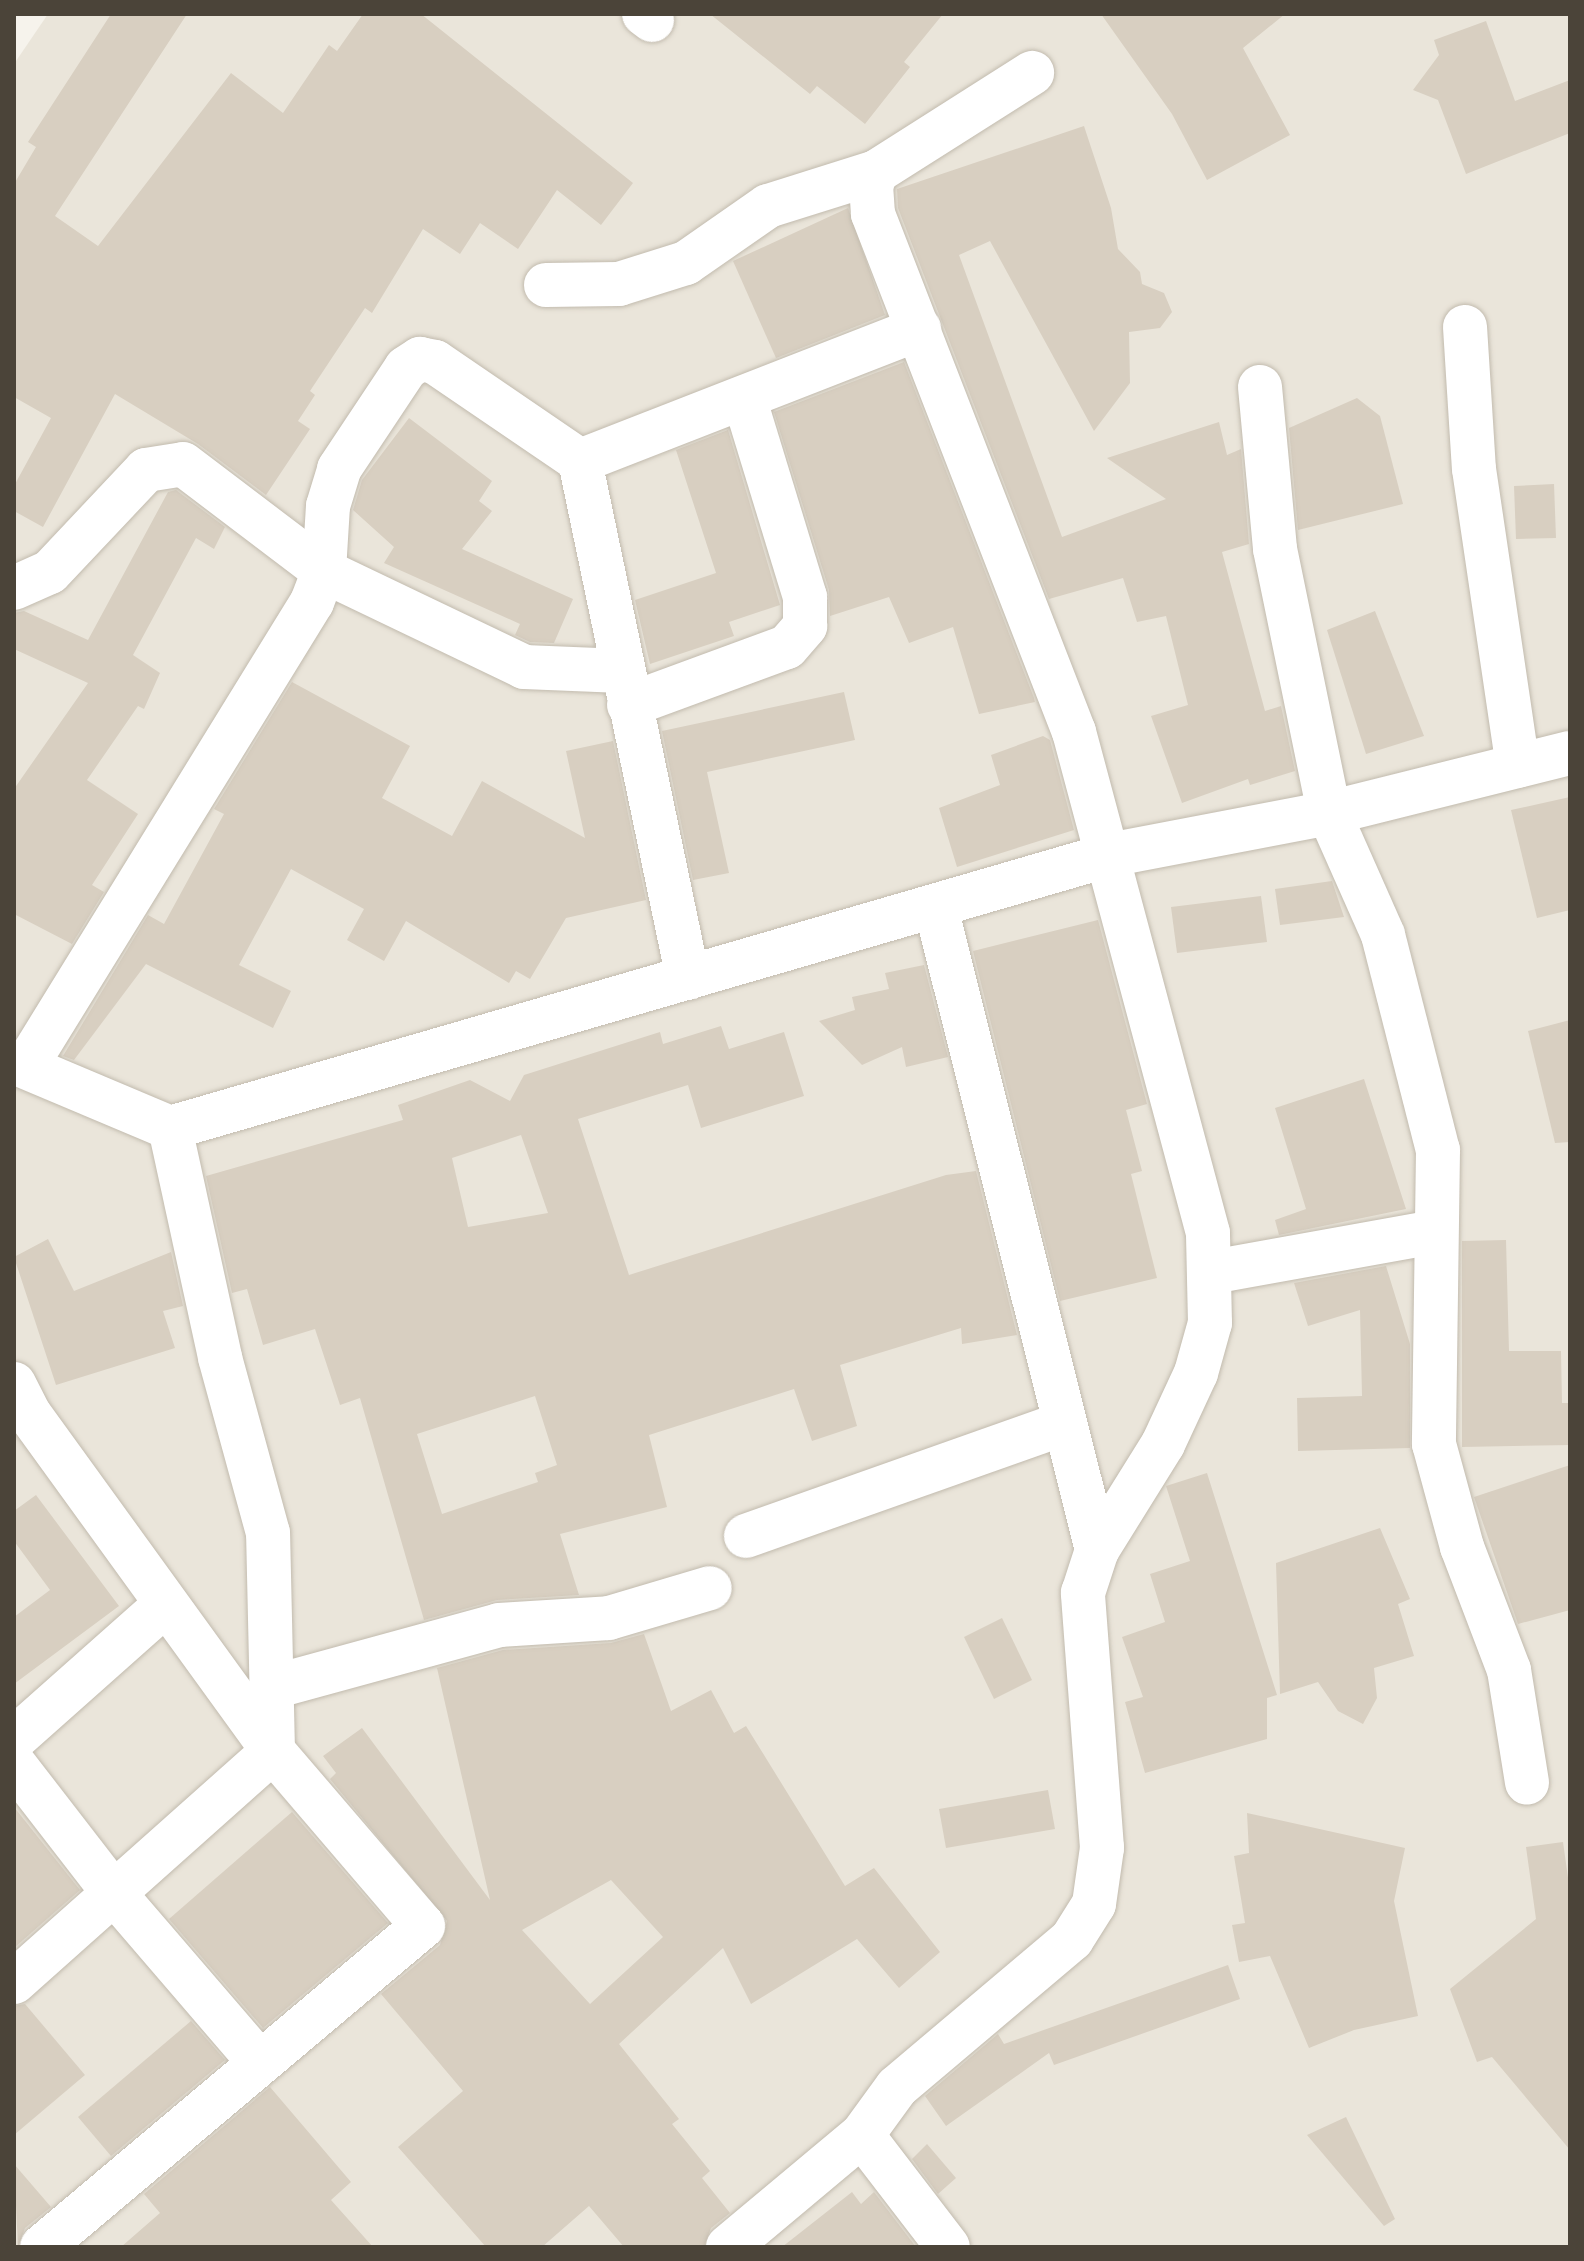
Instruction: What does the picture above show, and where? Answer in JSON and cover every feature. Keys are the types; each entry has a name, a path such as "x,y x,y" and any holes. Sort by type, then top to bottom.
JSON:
{"street":[{"path":"546,285 619,284 686,263 768,206 876,172 1032,73"},
{"path":"728,2247 862,2135 897,2087 1072,1939 1094,1904 1102,1848 1083,1593 1097,1550 1163,1444 1196,1373 1210,1323 1212,1272 1208,1233 1074,732 873,214 871,186 876,172"},
{"path":"1465,327 1474,469 1518,766"},
{"path":"580,461 919,329"},
{"path":"688,978 580,461 435,362 420,359 396,380 339,469 328,506 324,571 312,602 20,1064 170,1128 936,908 1109,855 1329,813 1570,753"},
{"path":"1260,387 1275,549 1329,813 1383,935 1438,1150 1434,1444 1462,1547 1509,1670 1527,1783"},
{"path":"14,588 50,572 146,470 183,464 324,571 524,667 626,688 787,647 805,626 805,597 744,398"},
{"path":"936,908 1097,1550"},
{"path":"14,1982 273,1751 268,1533 220,1357 170,1128"},
{"path":"1212,1272 1435,1232"},
{"path":"14,1384 165,1605 273,1751 423,1926 42,2247"},
{"path":"746,1536 1063,1424"},
{"path":"273,1687 499,1625 609,1618 710,1588"},
{"path":"14,1739 165,1605"},
{"path":"14,1764 113,1892 260,2063"},
{"path":"862,2135 948,2247"}],"shaded area":[{"path":"48,14 1570,14 1570,2247 14,2247 14,64"}],"building":[{"path":"111,14 187,14 55,216 98,246 231,73 283,113 329,45 337,51 363,14 421,14 633,183 601,225 557,190 518,249 480,223 460,254 423,229 372,313 365,308 310,391 315,395 298,421 310,429 266,495 198,444 115,394 43,527 14,511 14,486 51,418 14,397 14,184 36,147 28,142"},
{"path":"710,14 943,14 904,62 910,67 865,124 817,86 810,94"},
{"path":"1101,14 1285,14 1243,48 1290,135 1207,180 1172,114"},
{"path":"1486,21 1515,101 1570,80 1570,133 1466,174 1438,100 1413,90 1439,55 1434,40"},
{"path":"1084,126 1111,208 1118,249 1140,272 1142,284 1164,293 1172,312 1160,328 1129,332 1130,383 1094,431 990,241 959,255 1062,537 1166,499 1107,458 1219,422 1227,455 1241,449 1249,544 1222,552 1265,711 1281,706 1295,771 1250,785 1248,779 1182,803 1151,716 1188,705 1166,616 1137,622 1123,578 1049,599 898,208 897,189"},
{"path":"848,208 885,315 776,358 733,261"},
{"path":"904,362 1035,702 979,714 953,627 909,643 889,597 830,616 829,590 774,412"},
{"path":"1357,398 1380,416 1403,504 1298,530 1289,428"},
{"path":"409,418 492,481 479,501 492,511 462,549 573,599 554,643 530,642 515,635 520,624 384,563 394,547 353,510 362,480"},
{"path":"728,430 780,605 729,622 734,636 650,664 635,600 716,573 676,450"},
{"path":"1554,484 1556,538 1516,539 1514,486"},
{"path":"176,490 225,527 214,549 196,538 133,655 160,673 144,709 138,706 87,780 138,814 92,885 104,892 72,944 14,914 14,789 88,683 14,649 14,613 24,611 88,640 168,492"},
{"path":"1375,611 1424,736 1366,754 1327,630"},
{"path":"292,682 410,746 382,798 452,836 482,781 585,838 566,751 613,741 646,900 566,918 530,979 516,971 509,983 406,921 384,961 347,940 364,909 291,869 239,965 291,991 273,1028 146,964 74,1060 63,1056 148,915 164,924 224,814 214,809"},
{"path":"844,692 855,740 707,772 729,873 693,880 662,731"},
{"path":"1043,736 1050,740 1074,830 957,867 939,808 1000,785 991,755"},
{"path":"1570,797 1570,910 1537,918 1511,810"},
{"path":"1332,881 1344,917 1280,925 1275,889"},
{"path":"1261,896 1267,942 1177,953 1171,907"},
{"path":"1098,920 1147,1104 1126,1110 1142,1171 1131,1174 1157,1278 1060,1301 973,951"},
{"path":"924,965 948,1057 906,1067 902,1047 862,1065 819,1021 855,1010 852,997 889,989 885,973"},
{"path":"1570,1020 1570,1142 1555,1143 1528,1031"},
{"path":"721,1026 729,1049 784,1032 804,1096 701,1128 688,1085 578,1119 629,1275 946,1175 976,1171 1017,1335 962,1344 961,1328 840,1365 857,1426 812,1441 794,1389 649,1435 667,1507 560,1534 579,1595 497,1600 424,1620 360,1398 340,1405 315,1329 263,1345 247,1289 232,1293 206,1176 403,1120 398,1105 470,1080 510,1101 524,1075 660,1032 663,1044","holes":["521,1135 548,1213 468,1227 452,1158","535,1396 557,1465 535,1473 538,1482 442,1514 417,1434"]},
{"path":"1364,1079 1406,1209 1279,1235 1275,1220 1306,1209 1275,1108"},
{"path":"48,1239 74,1291 171,1252 183,1306 163,1311 175,1348 56,1385 14,1257"},
{"path":"1506,1240 1509,1351 1561,1351 1562,1403 1570,1403 1570,1445 1462,1447 1462,1241"},
{"path":"1386,1266 1410,1344 1410,1448 1298,1451 1297,1398 1362,1396 1360,1310 1308,1326 1294,1283"},
{"path":"1570,1465 1570,1610 1518,1624 1474,1497"},
{"path":"1207,1473 1277,1695 1267,1698 1267,1739 1145,1773 1125,1702 1143,1697 1122,1637 1165,1622 1150,1574 1190,1561 1166,1486"},
{"path":"36,1495 119,1606 14,1684 14,1617 50,1590 14,1541 14,1511"},
{"path":"1380,1528 1410,1599 1398,1604 1414,1656 1374,1668 1377,1698 1363,1724 1338,1711 1318,1682 1280,1694 1276,1563"},
{"path":"1002,1618 1032,1680 994,1699 964,1637"},
{"path":"644,1634 671,1711 711,1690 734,1733 746,1726 845,1886 874,1868 940,1952 899,1988 857,1939 751,2004 723,1948 619,2044 679,2119 672,2124 710,2171 702,2178 730,2213 711,2228 704,2247 624,2247 589,2206 542,2247 486,2247 398,2147 463,2091 381,1994 440,1945 447,1921 330,1779 336,1773 323,1756 362,1728 490,1900 437,1668 503,1650 611,1643","holes":["611,1880 663,1937 590,2004 522,1930"]},
{"path":"1048,1790 1055,1829 946,1848 939,1809"},
{"path":"14,1807 80,1890 14,1948"},
{"path":"292,1812 388,1923 263,2028 169,1919"},
{"path":"1247,1813 1405,1848 1394,1901 1418,2016 1354,2030 1309,2048 1270,1956 1239,1962 1232,1925 1245,1923 1234,1856 1249,1853"},
{"path":"1563,1842 1570,1892 1570,2150 1492,2057 1477,2062 1450,1989 1536,1919 1526,1847"},
{"path":"1228,1965 1240,1999 1054,2065 1049,2053 946,2126 925,2096 998,2034 1004,2044"},
{"path":"25,2004 85,2075 14,2135 14,2006"},
{"path":"191,2021 225,2060 111,2156 78,2117"},
{"path":"270,2087 351,2182 331,2200 373,2247 121,2247 160,2213 144,2194"},
{"path":"1346,2117 1395,2219 1384,2226 1307,2135"},
{"path":"927,2144 956,2178 938,2194 912,2159"},
{"path":"14,2164 51,2207 25,2228 18,2247"},
{"path":"852,2192 861,2204 874,2192 916,2247 782,2247"}]}
